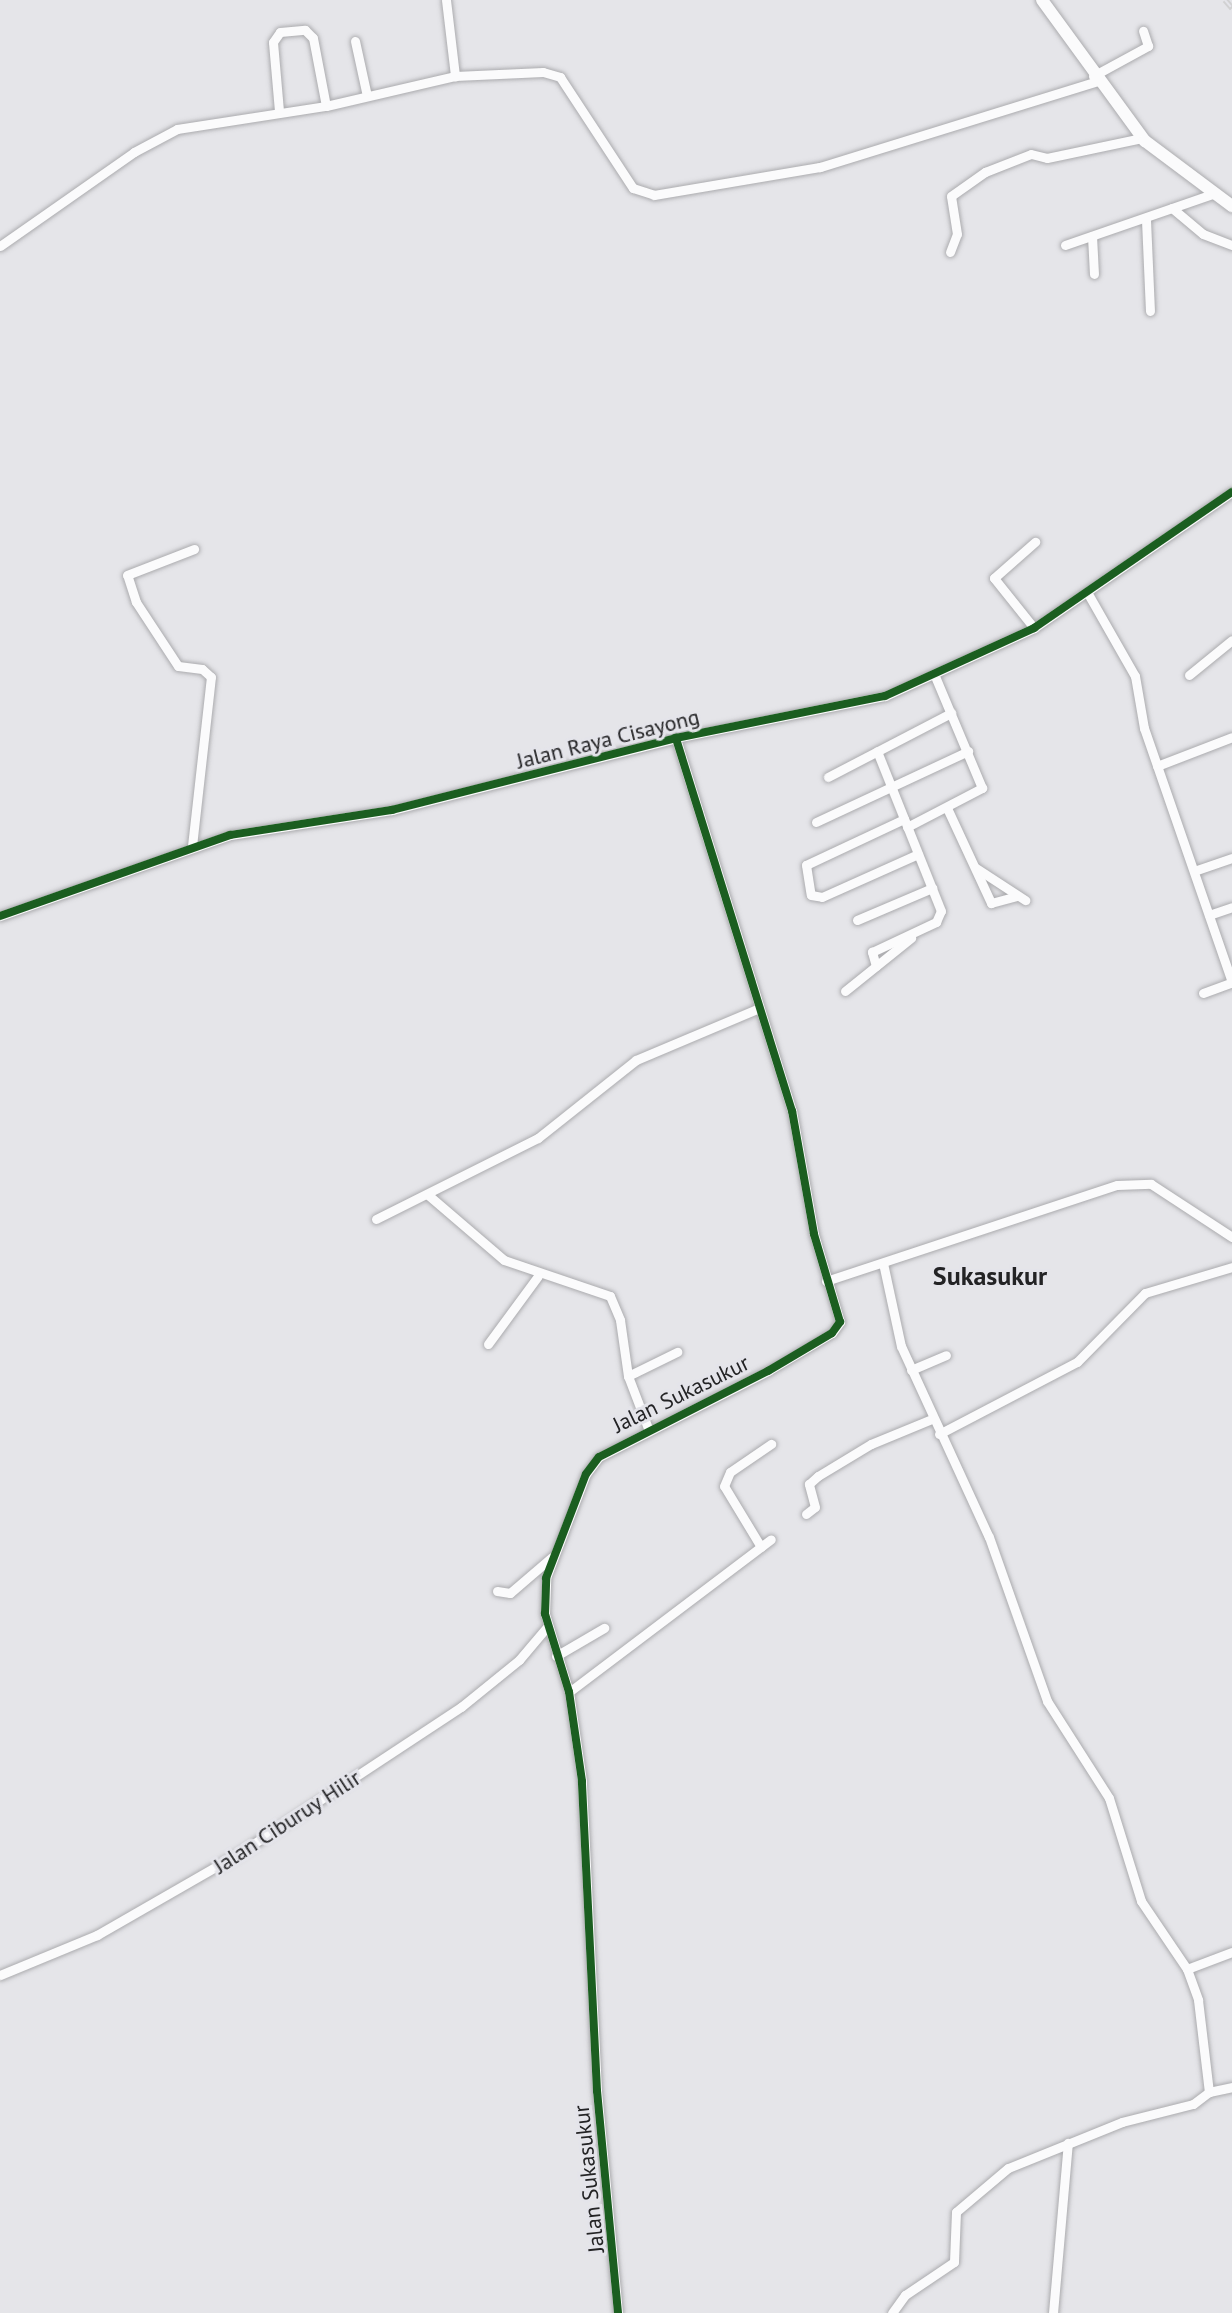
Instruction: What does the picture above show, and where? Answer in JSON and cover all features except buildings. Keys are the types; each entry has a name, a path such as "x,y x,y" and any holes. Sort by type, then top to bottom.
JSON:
{"highway":[{"path":"1042,0 1119,113 1142,138 1212,194 1232,206"}],"street":[{"path":"446,0 455,76"},
{"path":"0,246 153,140 208,120 326,106 455,76 543,72 560,77 633,188 654,195 820,167 1095,78 1148,46 1143,31"},
{"path":"279,111 273,42 280,32 310,33 326,106"},
{"path":"355,41 367,96"},
{"path":"950,252 957,234 951,196 985,172 1031,154 1047,158 1142,138"},
{"path":"1065,245 1146,220 1212,194"},
{"path":"1172,208 1203,234 1232,245"},
{"path":"1146,220 1150,311"},
{"path":"1092,236 1094,274"},
{"name":"Jalan Raya Cisayong","path":"0,916 192,846 286,824 392,810 676,738 885,696 935,676 1034,628 1232,492"},
{"path":"1034,628 994,578 1035,542"},
{"path":"192,846 211,677 202,669 178,666 136,602 127,575 194,549"},
{"path":"1087,592 1135,676 1157,766 1231,982 1203,993"},
{"path":"1189,675 1232,640"},
{"path":"918,854 822,897 811,895 806,865 947,808 982,788 935,676"},
{"path":"828,777 951,713"},
{"path":"1157,766 1232,737"},
{"name":"Jalan Sukasukur","path":"618,2313 597,2091 582,1781 569,1692 547,1627 546,1578 592,1463 648,1428 726,1394 832,1333 840,1315 826,1281 792,1111 757,1009 676,738"},
{"path":"845,991 876,966 872,952 923,928 940,916 932,888 877,751"},
{"path":"816,822 968,751"},
{"path":"947,808 973,866 991,903 1021,898 973,866"},
{"path":"1194,871 1232,858"},
{"path":"857,920 932,888"},
{"path":"1209,915 1232,907"},
{"path":"376,1219 538,1138 636,1060 757,1009"},
{"path":"826,1281 1085,1194 1138,1183 1151,1184 1232,1237"},
{"path":"427,1194 490,1250 538,1276 610,1296 620,1320 628,1376 648,1428"},
{"path":"883,1263 890,1317 932,1419 989,1537 1056,1723 1109,1798 1141,1901 1187,1969 1200,2012 1209,2092"},
{"path":"939,1434 1077,1362 1145,1293 1232,1267"},
{"path":"488,1344 538,1276"},
{"path":"628,1376 677,1352"},
{"path":"911,1370 946,1355"},
{"path":"806,1514 815,1507 809,1484 818,1476 871,1444 932,1419"},
{"path":"761,1547 724,1486 730,1472 771,1444"},
{"path":"569,1692 771,1539"},
{"path":"497,1591 510,1593 555,1554"},
{"name":"Jalan Ciburuy Hilir","path":"0,1975 97,1935 238,1854 461,1707 519,1660 547,1627"},
{"path":"556,1656 604,1628"},
{"path":"1187,1969 1232,1952"},
{"path":"892,2313 905,2295 954,2262 954,2219 966,2202 1008,2168 1068,2143 1193,2104 1209,2092 1232,2087"},
{"path":"1053,2313 1068,2143"}],"railway":[{"path":"1225,0 1232,8"}],"cycle path":[{"path":"0,916 230,835 392,810 676,738 885,696 1034,628 1232,492"},
{"path":"618,2313 597,2091 582,1781 569,1692 545,1614 546,1578 586,1474 599,1457 768,1371 832,1333 840,1322 814,1234 792,1111 676,738"}],"district":[{"name":"Sukasukur","path":"990,1276"}]}
